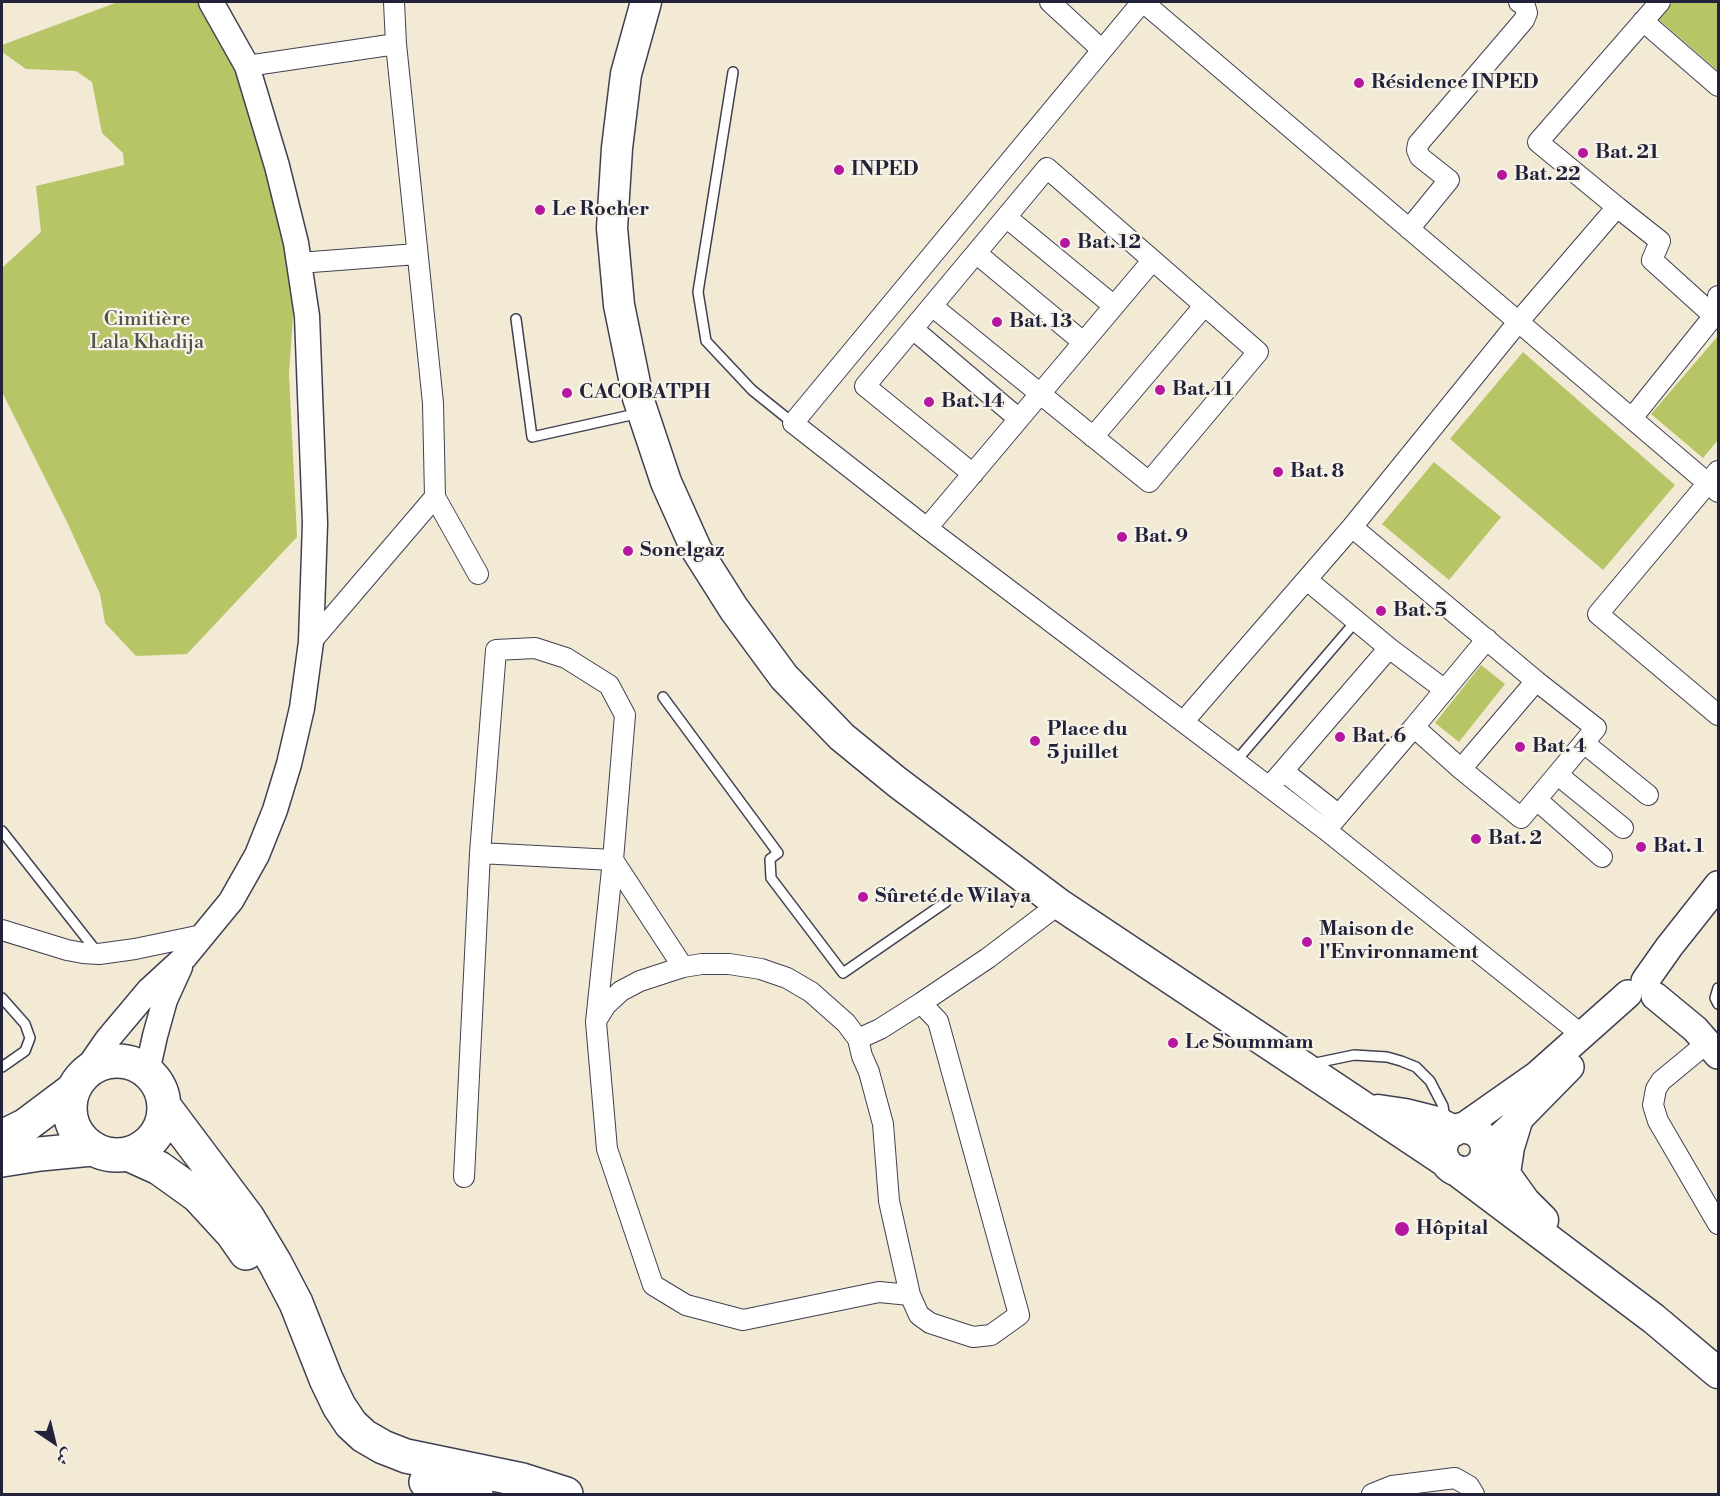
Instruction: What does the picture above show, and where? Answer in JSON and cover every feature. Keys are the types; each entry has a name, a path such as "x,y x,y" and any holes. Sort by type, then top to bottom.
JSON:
{"highway":[{"path":"2,1137 26,1125 94,1067 107,1062 121,1061 135,1064 147,1072 156,1082 162,1094 164,1106 162,1122 154,1136 143,1147 128,1154"},
{"path":"78,1082 70,1102 70,1116 74,1129 92,1149"},
{"path":"164,1106 248,1218 275,1263 296,1303 339,1406 351,1424 364,1436 406,1456 522,1480 566,1494"},
{"path":"2,1160 92,1149 110,1154 128,1154 159,1168 198,1196 232,1233 251,1260 273,1303 304,1382 324,1425 345,1448 376,1469 476,1494"}],"main road":[{"path":"646,2 626,74 617,148 612,228 618,305 642,413 666,482 696,549 734,609 784,678 851,744 897,782 1059,904 1451,1166 1654,1319 1719,1373"},
{"path":"1641,997 1582,1035 1537,1075 1454,1129 1444,1142 1443,1155 1451,1166 1470,1171 1509,1147 1517,1121 1606,1029 1623,1016 1641,997 1669,947 1719,885"},
{"path":"1641,997 1685,1034 1713,1049"},
{"path":"1363,1107 1414,1116 1454,1129 1469,1129 1477,1132 1525,1202 1549,1225 1719,1346"}],"street":[{"path":"78,1082 107,1040 149,990 185,957 231,901 257,855 290,764 302,708 311,642 315,512 307,316 296,243 277,166 247,66 211,2"},
{"path":"394,2 396,44 433,403 435,497 478,574"},
{"path":"1050,2 1102,50"},
{"path":"1332,822 1270,786 1183,722 793,423 1143,2 1632,418 1715,482 1598,614 1719,715"},
{"path":"1409,229 1449,180 1420,157 1417,150 1418,144 1524,20 1527,14 1525,6 1519,2"},
{"path":"1660,2 1538,142 1660,241 1652,260 1717,309"},
{"path":"1643,21 1719,86"},
{"path":"247,66 396,44"},
{"path":"932,306 1149,482 1258,352 1047,168 865,386 973,474"},
{"path":"1183,722 1352,527 1519,321 1617,207"},
{"path":"1006,217 1114,306"},
{"path":"976,253 1083,342"},
{"path":"299,263 417,254"},
{"path":"927,528 1152,261"},
{"path":"1632,418 1717,309 1719,296"},
{"path":"1094,437 1204,306"},
{"path":"913,329 1018,419"},
{"path":"311,642 435,497"},
{"path":"1352,527 1536,681 1596,728 1521,818 1414,727"},
{"path":"1307,580 1389,648 1445,690"},
{"path":"1332,822 1487,639"},
{"path":"464,1177 480,853 495,650 535,648 566,658 609,685 625,715 596,1022 607,1149 653,1284 686,1305 743,1320 879,1292 910,1295"},
{"path":"1270,786 1389,648"},
{"path":"1461,769 1536,681"},
{"path":"1584,743 1648,795"},
{"path":"1283,771 1332,822 1582,1035"},
{"path":"1558,775 1623,828"},
{"path":"1537,800 1602,857"},
{"path":"480,853 613,860"},
{"path":"613,860 683,967"},
{"path":"858,1039 880,1029 988,958 1059,904"},
{"path":"2,930 67,950 99,954 202,935"},
{"path":"147,1072 154,1036 165,1000 185,957"},
{"path":"596,1022 606,1005 621,991 640,981 683,967 702,964 729,964 761,969 787,978 811,992 846,1023 858,1039 883,1124 888,1201 910,1295 919,1315 930,1323 973,1337 991,1335 1019,1316 938,1021 921,1003"},
{"path":"1713,1049 1661,1081 1656,1089 1653,1105 1658,1121 1719,1224"},
{"path":"1372,1494 1411,1482 1455,1478 1469,1486 1474,1494"}],"lane":[{"path":"733,72 698,292 704,332 706,341 752,390 793,423"},
{"path":"516,319 532,437 642,413"},
{"path":"1236,761 1356,621"},
{"path":"663,697 778,853 770,859 771,878 843,974 946,902"},
{"path":"2,831 99,954"},
{"path":"1719,988 1715,998 1719,1004"},
{"path":"2,998 25,1024 30,1038 25,1050 2,1067"},
{"path":"1302,1065 1354,1055 1387,1057 1416,1067 1430,1081 1454,1129"}],"green space":[{"name":"Cimitière Lala Khadija","path":"118,2 202,2 250,89 295,288 289,374 297,537 187,654 136,656 105,623 100,594 2,392 2,268 41,232 36,186 124,165 123,153 102,133 92,82 76,71 26,69 2,52 2,45"},
{"path":"1673,2 1718,2 1718,71 1658,19"},
{"path":"1718,336 1718,440 1703,458 1651,414"},
{"path":"1523,352 1675,485 1603,570 1450,439"},
{"path":"1434,462 1501,517 1449,580 1382,524"},
{"path":"1481,665 1505,684 1459,742 1435,723"}],"place":[{"name":"Résidence INPED","path":"1359,83"},
{"name":"Bat. 21","path":"1583,153"},
{"name":"INPED","path":"839,170"},
{"name":"Bat. 22","path":"1502,175"},
{"name":"Le Rocher","path":"540,210"},
{"name":"Bat. 12","path":"1065,243"},
{"name":"Bat. 13","path":"997,322"},
{"name":"Bat. 11","path":"1160,390"},
{"name":"CACOBATPH","path":"567,393"},
{"name":"Bat. 14","path":"929,402"},
{"name":"Bat. 8","path":"1278,472"},
{"name":"Bat. 9","path":"1122,537"},
{"name":"Sonelgaz","path":"628,551"},
{"name":"Bat. 5","path":"1381,611"},
{"name":"Bat. 6","path":"1340,737"},
{"name":"Place du 5 juillet","path":"1035,741"},
{"name":"Bat. 4","path":"1520,747"},
{"name":"Bat. 2","path":"1476,839"},
{"name":"Bat. 1","path":"1641,847"},
{"name":"Sûreté de Wilaya","path":"863,897"},
{"name":"Maison de l'Environnament","path":"1307,942"},
{"name":"Le Soummam","path":"1173,1043"},
{"name":"Hôpital","path":"1402,1229"}]}
